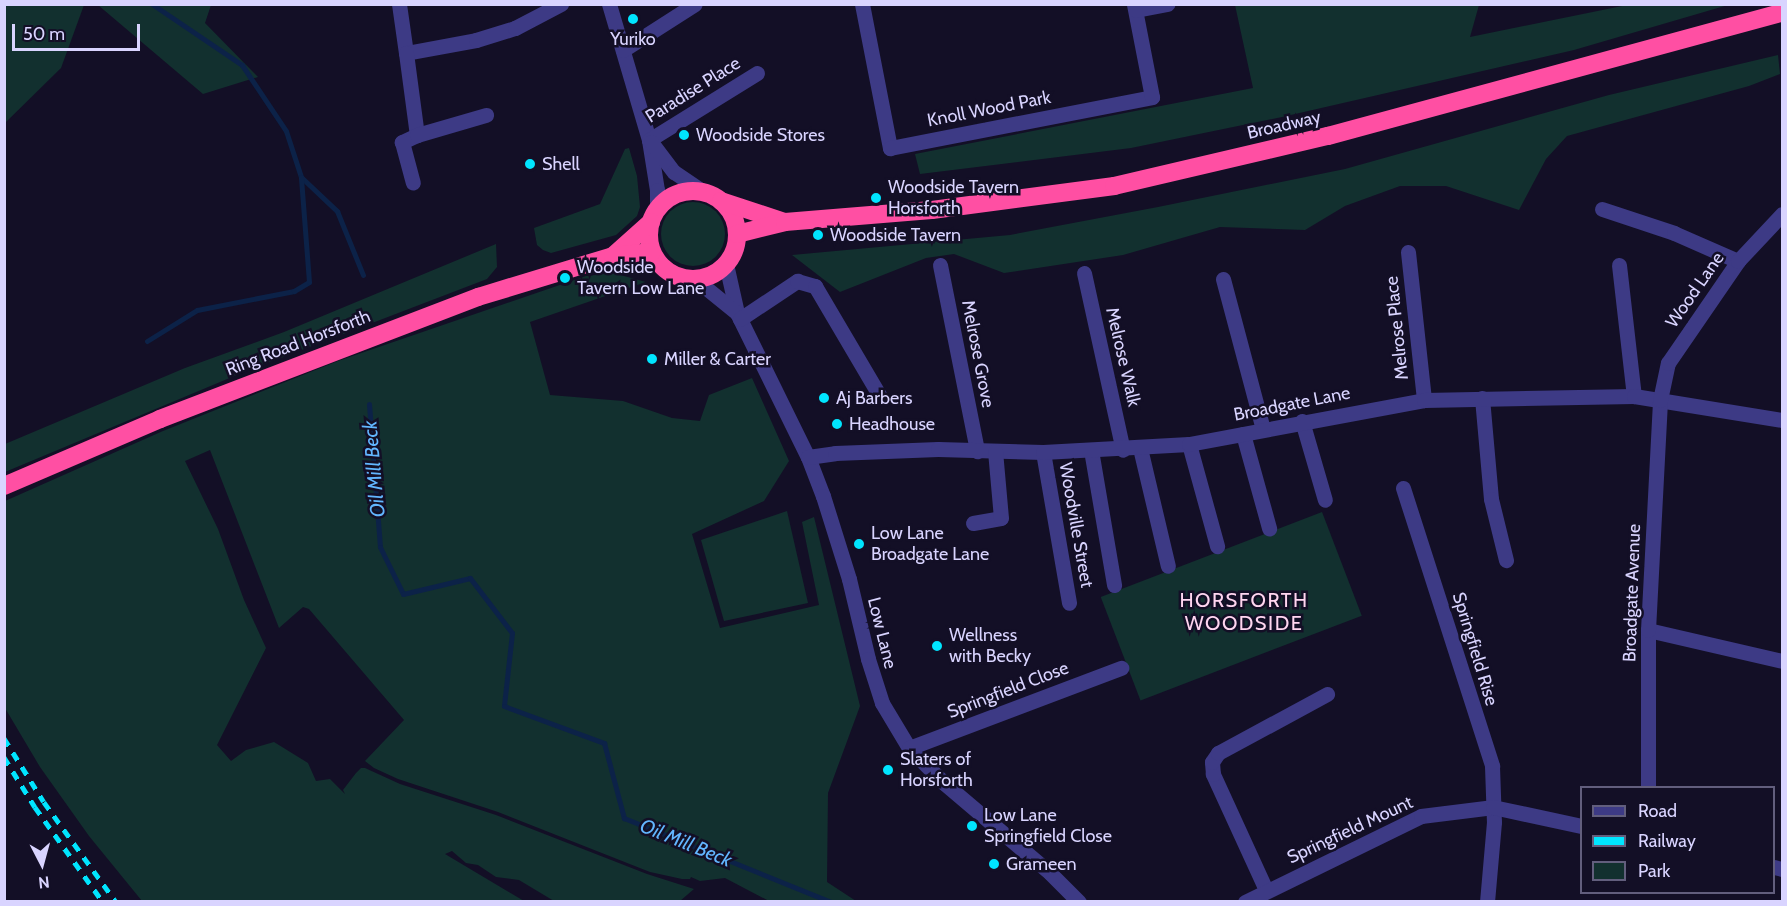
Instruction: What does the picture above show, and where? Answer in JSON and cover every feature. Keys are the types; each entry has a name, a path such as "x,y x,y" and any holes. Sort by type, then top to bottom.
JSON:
{"highway":[{"name":"Broadway","path":"785,222 932,210 1114,186 1351,130 1782,13"},
{"path":"613,256 676,194 691,191 704,192 721,201 785,222"},
{"path":"654,216 649,238 652,252 663,267 680,277 695,279 714,274 726,264 735,248 737,234 731,213 721,201"},
{"path":"737,234 785,222"},
{"path":"613,256 652,252"},
{"name":"Ring Road Horsforth","path":"4,486 160,419 478,297 613,256"}],"street":[{"path":"399,4 417,135"},
{"path":"406,53 486,37 515,28 561,4"},
{"path":"609,4 649,140 657,190 654,216"},
{"path":"622,50 695,4"},
{"name":"Knoll Wood Park","path":"862,4 890,148 1152,97 1135,7 1167,4"},
{"name":"Paradise Place","path":"649,140 758,73"},
{"path":"414,183 402,141 486,115"},
{"path":"649,140 674,172 704,192"},
{"path":"1602,209 1674,233 1738,261"},
{"name":"Wood Lane","path":"1660,400 1668,363 1738,261 1782,214"},
{"name":"Melrose Place","path":"1408,252 1424,400"},
{"name":"Low Lane","path":"726,264 738,316 808,457 849,579 877,688 909,748 944,783 1050,873 1079,902"},
{"name":"Melrose Grove","path":"940,265 977,451"},
{"path":"1619,265 1634,396"},
{"name":"Melrose Walk","path":"1084,273 1123,450"},
{"name":"Low Lane","path":"695,279 738,316"},
{"path":"1223,279 1263,429"},
{"path":"738,316 797,282 815,286 881,398"},
{"name":"Broadgate Lane","path":"808,457 835,453 938,449 1044,452 1123,450 1189,444 1302,421 1424,400 1634,396 1782,420"},
{"path":"1482,398 1491,499 1506,560"},
{"name":"Broadgate Avenue","path":"1648,786 1648,630 1660,400"},
{"path":"1302,421 1325,500"},
{"path":"1243,434 1269,528"},
{"path":"1189,444 1217,546"},
{"path":"1140,448 1168,566"},
{"path":"1091,450 1114,585"},
{"path":"973,523 1000,518 995,451"},
{"name":"Woodville Street","path":"1044,452 1069,603"},
{"name":"Springfield Rise","path":"1403,488 1492,766 1494,807 1487,902"},
{"path":"1648,630 1782,661"},
{"name":"Springfield Close","path":"909,748 1121,668"},
{"path":"1266,890 1213,774 1212,762 1218,753 1328,693"},
{"name":"Springfield Mount","path":"1245,902 1421,816 1494,807 1580,826"}],"green space":[{"path":"5,4 84,5 61,68 5,123"},
{"path":"98,5 211,5 205,23 258,77 203,94"},
{"path":"1235,5 1479,5 1470,37 1627,5 1728,5 1574,50 1282,117 1131,148 920,174 915,154 1253,88"},
{"path":"1778,55 1780,74 1749,86 1567,136 1546,159 1519,210 1446,186 1400,186 1345,206 1305,230 1220,227 1123,255 1004,273 954,254 926,258 840,292 792,255 1010,235 1158,207 1345,169 1609,95"},
{"path":"629,148 637,176 640,207 637,216 616,235 551,253 537,245 534,228 600,204 625,149"},
{"path":"693,202 705,204 716,211 723,222 725,234 723,246 716,257 705,264 693,266 681,264 670,257 663,246 661,234 663,222 670,211 681,204"},
{"path":"496,244 497,267 487,279 244,372 5,472 5,444 185,368 284,332"},
{"path":"613,273 646,282 530,322 550,395 623,401 672,418 700,421 709,395 752,378 789,461 764,501 692,534 720,628 819,605 802,522 814,517 860,706 828,793 827,882 856,901 769,901 725,878 700,881 691,877 682,879 650,872 498,812 398,779 374,768 365,761 404,720 309,609 303,607 279,628 210,450 185,461 218,529 244,600 266,648 217,745 231,761 246,750 274,742 308,763 316,781 330,779 345,794 343,790 356,773 361,768 365,768 400,784 496,815 647,874 694,889 680,901 554,901 519,880 496,877 478,865 466,863 452,851 445,854 524,901 142,901 89,836 40,767 5,708 5,501 163,431 338,361 586,276"},
{"path":"787,511 808,603 724,621 701,540"},
{"path":"1322,512 1362,616 1141,701 1101,597"}],"waterway":[{"name":"Oil Mill Beck","path":"152,4 242,65 286,131 301,177 337,211 363,275"},
{"path":"147,341 197,310 294,291 309,282 301,177"},
{"name":"Oil Mill Beck","path":"369,404 380,547 403,594 470,578 512,633 504,706 604,743 624,818 831,902"}],"railway":[{"path":"4,738 44,802 116,902"},
{"path":"4,757 35,807 103,902"}],"place":[{"name":"Yuriko","path":"633,19"},
{"name":"Woodside Stores","path":"684,135"},
{"name":"Shell","path":"530,164"},
{"name":"Woodside Tavern Horsforth","path":"876,198"},
{"name":"Woodside Tavern","path":"818,235"},
{"name":"Woodside Tavern Low Lane","path":"565,278"},
{"name":"Miller & Carter","path":"652,359"},
{"name":"Aj Barbers","path":"824,398"},
{"name":"Headhouse","path":"837,424"},
{"name":"Low Lane Broadgate Lane","path":"859,544"},
{"name":"Wellness with Becky","path":"937,646"},
{"name":"Slaters of Horsforth","path":"888,770"},
{"name":"Low Lane Springfield Close","path":"972,826"},
{"name":"Grameen","path":"994,864"}],"district":[{"name":"HORSFORTH WOODSIDE","path":"1244,612"}]}
